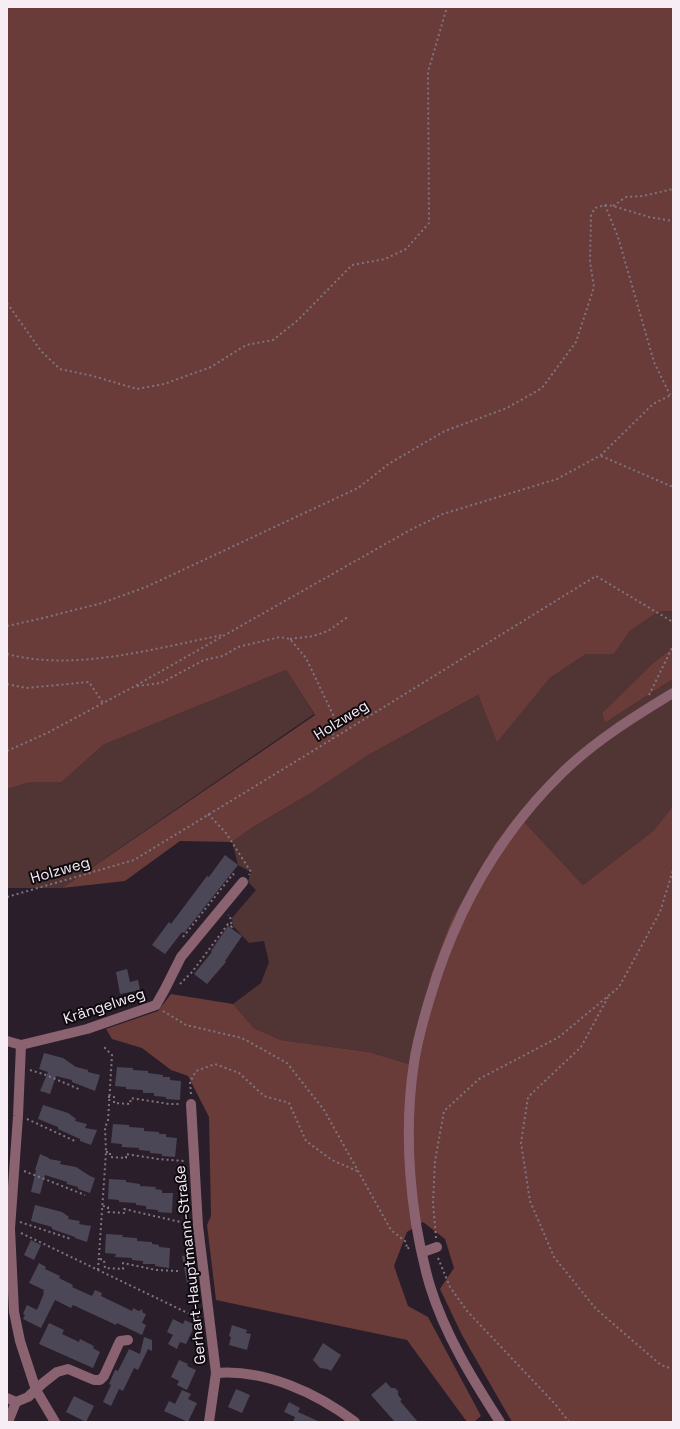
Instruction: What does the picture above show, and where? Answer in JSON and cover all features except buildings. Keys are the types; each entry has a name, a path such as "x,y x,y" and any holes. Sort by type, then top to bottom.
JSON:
{"street":[{"path":"500,1422 477,1386 448,1331 430,1286 420,1242 412,1197 409,1153 410,1106 414,1063 423,1022 436,979 453,932 473,890 508,836 535,802 569,766 593,746 641,712 673,692"},
{"name":"Krängelweg","path":"7,1041 21,1045 87,1029 156,1005 181,957 243,882"},
{"path":"21,1045 21,1068 11,1224 14,1312 20,1341 36,1390 55,1422"},
{"name":"Gerhart-Hauptmann-Straße","path":"191,1104 198,1226 216,1373 209,1422"},
{"path":"423,1252 437,1247"},
{"path":"8,1422 12,1400 28,1397 57,1372 68,1369 94,1380 100,1380 104,1376 120,1341 128,1340"},
{"path":"216,1373 226,1372 250,1374 276,1380 338,1408 355,1422"}],"path":[{"path":"7,303 41,351 60,369 93,376 137,389 164,384 211,367 246,345 273,340 298,320 352,265 385,259 406,249 429,223 428,72 447,7"},
{"path":"613,206 626,197 643,196 673,189"},
{"path":"7,751 47,733 135,686 410,530 443,514 557,479 601,455 653,404 672,395 654,362 618,238 604,205"},
{"path":"7,626 102,603 146,587 358,488 390,463 445,431 507,408 542,388 576,342 594,287 590,262 591,215 595,208 604,205 613,206 649,217 673,221"},
{"path":"601,455 673,487"},
{"name":"Holzweg","path":"7,897 134,860 596,576 673,622"},
{"path":"135,686 161,683 204,660 223,656 238,647 280,637 290,640 313,636 328,631 349,616"},
{"path":"7,654 21,658 70,660 104,658 226,635"},
{"path":"290,640 306,658 335,719 332,738"},
{"path":"641,712 673,646"},
{"path":"7,684 26,688 89,682 103,703"},
{"path":"208,814 226,833 251,872 243,882"},
{"path":"569,1422 556,1405 467,1311 450,1287 438,1259 433,1203 435,1161 444,1111 479,1079 559,1037 619,987 660,912 673,870"},
{"path":"165,989 172,991 192,972 228,924 232,926"},
{"path":"609,996 581,1047 528,1097 521,1143 530,1201 554,1257 596,1309 661,1365 673,1369"},
{"path":"156,1005 166,1014 186,1025 242,1038 287,1063 324,1110 391,1230 406,1242 407,1249 420,1242"},
{"path":"98,1270 100,1259 106,1152 105,1127 108,1121 108,1097 112,1055 103,1046"},
{"path":"108,1097 114,1097 114,1103 130,1104 131,1098 169,1104 191,1104 190,1082 196,1070 214,1064 239,1072 264,1096 289,1103 306,1141 332,1160 358,1171"},
{"path":"21,1068 46,1075 81,1090"},
{"path":"18,1116 36,1122 77,1142"},
{"path":"106,1152 110,1152 110,1157 126,1158 126,1154 158,1159 194,1162"},
{"path":"15,1169 85,1195"},
{"path":"103,1206 108,1207 108,1212 124,1213 124,1209 198,1226"},
{"path":"11,1224 71,1239"},
{"path":"11,1224 98,1270 196,1317 210,1317"},
{"path":"100,1259 104,1260 105,1268 123,1269 123,1264 156,1270 178,1271"}],"shaded area":[{"path":"7,7 673,7 673,611 658,612 630,631 614,654 586,654 550,678 497,742 478,695 367,756 311,793 253,827 232,842 180,841 125,881 62,888 315,715 286,670 103,745 62,782 31,782 7,789"},
{"path":"673,611 673,647 652,664 602,713 605,723 673,679 673,806 653,831 583,885 517,814 495,843 452,918 409,1064 369,1052 281,1040 254,1028 233,1004 261,983 269,962 264,941 249,943 233,926 232,918 256,890 248,882 251,872 238,865 232,842 253,827 311,793 367,756 478,695 497,741 550,678 586,654 614,654 630,631 658,612"},
{"path":"673,647 673,679 605,723 602,713 652,664"},
{"path":"286,670 314,714 62,888 7,888 7,789 31,782 62,782 103,745"},
{"path":"673,806 673,1422 512,1422 462,1335 440,1289 454,1268 445,1239 423,1222 407,1232 394,1266 408,1306 428,1317 481,1416 474,1422 467,1422 407,1340 216,1300 207,1225 211,1216 209,1117 188,1076 171,1070 142,1048 112,1039 106,1029 158,1011 171,994 233,1004 254,1028 281,1040 369,1052 409,1064 432,972 452,918 495,843 517,814 583,885 653,831"}]}
